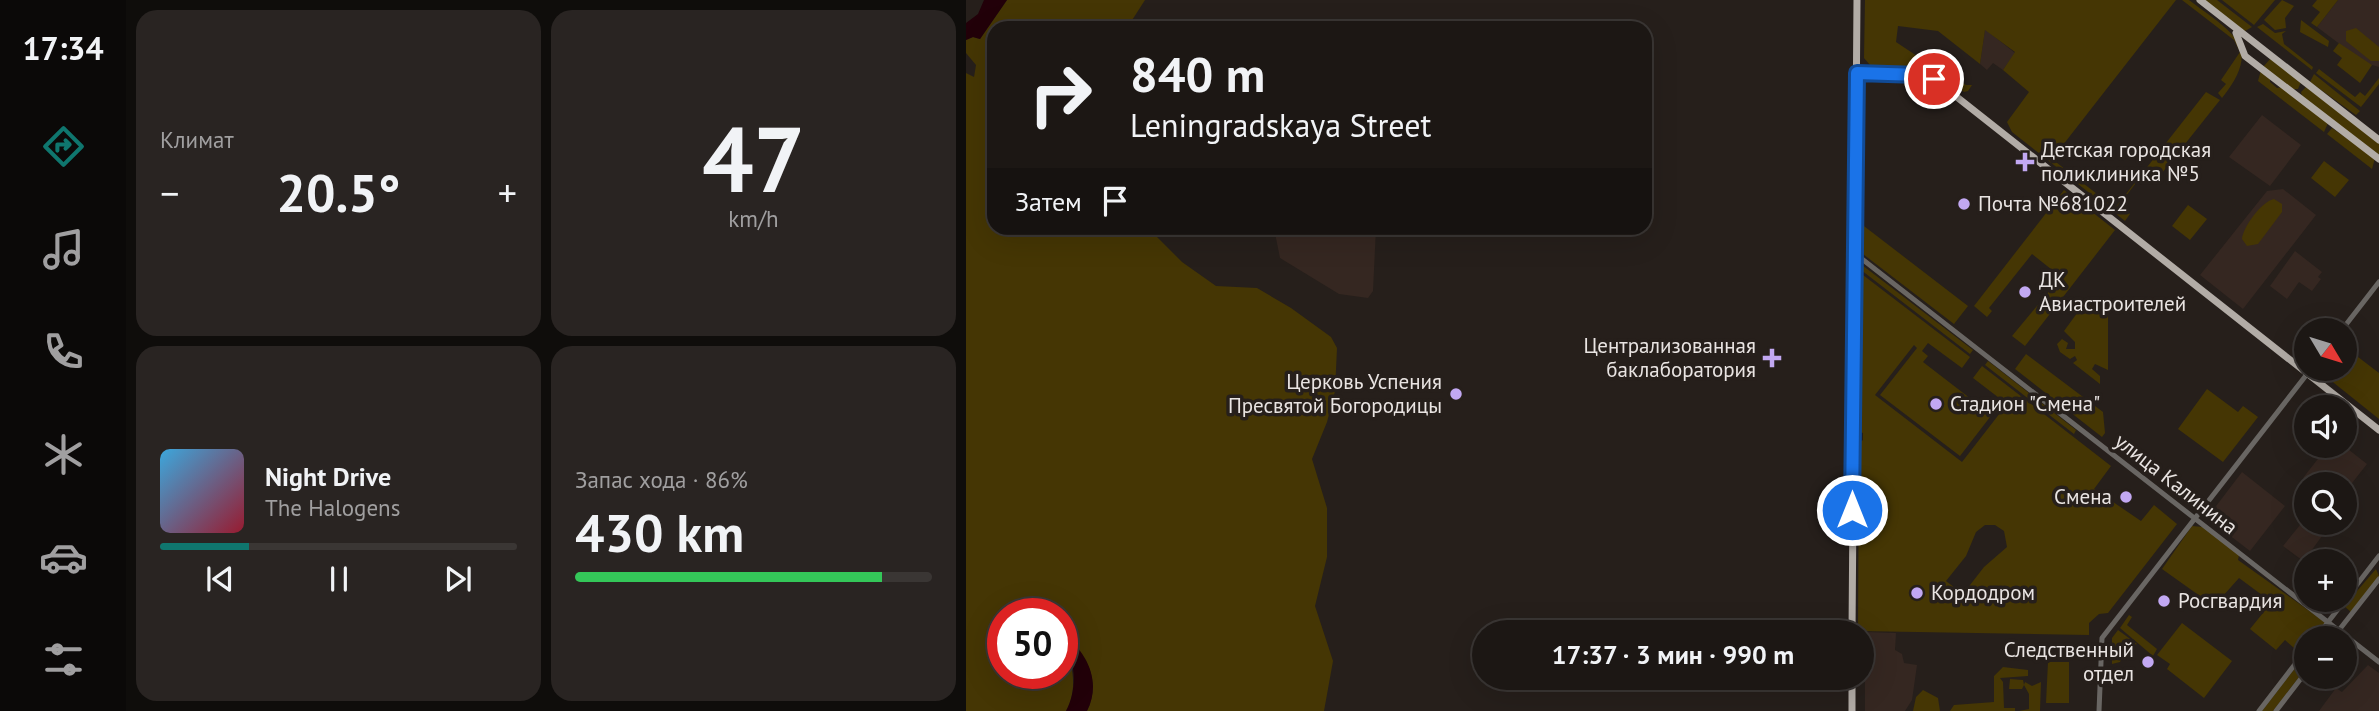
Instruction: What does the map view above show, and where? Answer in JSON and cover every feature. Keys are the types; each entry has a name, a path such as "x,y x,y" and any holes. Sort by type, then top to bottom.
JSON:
{"main road":[{"path":"1852,620 1857,0"},
{"path":"2193,0 2236,33 2247,36"},
{"path":"2200,0 2379,140"},
{"path":"2236,33 2245,56 2379,159"},
{"path":"2246,51 2256,44"},
{"path":"1857,73 1919,75 1934,79 2294,359"},
{"path":"2296,95 2305,82"},
{"path":"2322,382 2379,430"},
{"path":"1852,690 1852,711"}],"street":[{"name":"улица Калинина","path":"1853,252 2333,626"},
{"path":"2351,318 2379,282"},
{"path":"2099,711 2102,638 2301,382"},
{"path":"2357,584 2379,556"},
{"path":"2343,626 2379,579"},
{"path":"2325,626 2336,612"},
{"name":"улица Калинина","path":"2357,645 2379,662"},
{"path":"2259,711 2294,666"},
{"path":"2276,711 2294,688"}],"shaded area":[{"path":"984,0 1007,0 992,21 987,21 987,29 980,39 973,37 966,40 966,23 978,14"},
{"path":"1007,0 1145,0 1132,21 992,21"},
{"path":"1865,0 2176,0 2052,159 2115,208 2206,92 2220,100 2154,183 2142,175 2119,205 2130,214 2125,221 2012,132 2007,122 2029,92 2003,70 2015,52 1985,30 1980,64 1938,31 1898,26 1896,42 1917,56 1916,69 1870,65 1864,58"},
{"path":"2182,0 2189,0 2218,22 2237,42 2241,52 2241,65 2222,98 2218,93 2226,84 2221,80 2240,52 2234,40"},
{"path":"2203,0 2217,0 2252,27 2245,31"},
{"path":"2222,0 2275,0 2254,25"},
{"path":"2282,0 2294,6 2285,18 2286,28 2275,30 2264,20"},
{"path":"2317,0 2338,0 2317,27 2311,23 2320,12 2312,6"},
{"path":"2338,0 2379,0 2379,67 2365,63 2317,27"},
{"path":"2301,20 2329,41 2328,47 2300,32"},
{"path":"2263,24 2275,33 2286,31 2282,34 2284,44 2313,67 2312,70 2257,27"},
{"path":"2356,28 2379,47 2379,61 2371,61 2346,41 2346,31"},
{"path":"987,29 987,235 1155,235 1182,262 1216,286 1257,288 1331,337 1337,348 1335,391 1327,422 1312,459 1327,508 1327,557 1315,606 1333,661 1324,711 1087,711 1093,689 1089,668 1078,649 1078,598 987,598 987,689 1073,689 1072,695 1066,711 966,711 966,73 974,77 976,65 966,53 966,40 973,37 980,39"},
{"path":"1985,29 2015,53 2003,70 1993,63 1987,70 1980,64"},
{"path":"2339,43 2372,65 2360,83 2337,65 2342,58 2333,51"},
{"path":"1941,58 1955,68 1951,74 1966,85 1972,85 1968,91 1964,92 1933,68 1936,63 1941,64"},
{"path":"2271,58 2301,82 2298,89 2293,89 2263,67"},
{"path":"2319,69 2355,97 2360,92 2365,96 2379,78 2379,84 2361,107 2316,73"},
{"path":"2261,70 2277,88 2283,87 2328,123 2324,132 2258,81"},
{"path":"2314,74 2360,111 2356,115 2310,82"},
{"path":"2306,87 2379,142 2379,155 2302,96 2301,92"},
{"path":"2262,115 2301,145 2270,186 2229,157"},
{"path":"2332,128 2375,158 2372,169 2327,134"},
{"path":"2324,161 2349,180 2335,197 2311,178"},
{"path":"2283,189 2316,215 2243,309 2200,275 2267,191"},
{"path":"2064,190 2115,230 2025,346 2012,336 2061,277 2032,254 1989,308 1992,311 1987,317 1974,306"},
{"path":"2274,199 2282,204 2282,212 2258,244 2247,246 2242,239 2246,228 2259,209"},
{"path":"2188,205 2207,219 2190,240 2172,226"},
{"path":"1860,223 1968,306 1954,324 1859,251"},
{"path":"1275,235 1376,235 1373,291 1368,298 1339,294 1280,258"},
{"path":"2295,251 2322,272 2318,277 2321,279 2312,291 2299,282 2287,299 2270,286"},
{"path":"1862,265 1973,350 1970,354 1861,270"},
{"path":"1863,275 1970,357 1962,368 1928,343 1922,351 1928,356 1923,362 1984,409 1989,402 1997,408 1960,456 1880,395 1917,348 1914,345 1875,395 1962,462 2007,404 1973,378 1982,366 2111,466 2094,489 2141,521 2154,505 2177,524 2108,613 2099,614 2089,623 2089,635 1874,631 1874,620 1858,620 1859,443 1863,440 1863,433 1859,432 1860,276","holes":["1985,525 1995,525 2004,531 2007,547 1984,567 1963,594 1946,581 1966,556 1976,532"]},
{"path":"2089,304 2108,312 2108,370 2095,364 2092,369 2100,376 2100,384 2073,363 2077,360 2075,356 2070,359 2060,352 2057,344 2062,339 2068,343 2066,349 2075,349 2075,342 2064,331 2083,305"},
{"path":"2026,354 2103,412 2105,433 2102,437 2015,369"},
{"path":"2357,356 2379,373 2379,419 2357,401 2357,395 2349,395 2333,382 2357,382"},
{"path":"1988,361 2076,430 2074,434 1985,365"},
{"path":"2207,389 2238,412 2243,406 2258,417 2223,462 2178,429"},
{"path":"2357,456 2367,464 2357,477 2357,472 2308,472 2319,458"},
{"path":"2242,472 2285,506 2250,551 2207,518"},
{"path":"2192,526 2203,527 2239,555 2238,560 2294,600 2294,612 2311,612 2326,623 2324,626 2294,626 2294,648 2285,640 2276,650 2250,629 2267,608 2258,601 2262,595 2239,578 2214,606 2162,569"},
{"path":"2294,532 2294,535 2322,536 2312,549 2294,549 2294,554 2283,546"},
{"path":"2376,569 2379,576 2357,604 2357,591"},
{"path":"2129,615 2132,617 2127,625 2157,649 2153,656 2120,628"},
{"path":"2182,623 2232,661 2204,698 2167,669 2170,664 2157,655"},
{"path":"2118,630 2137,644 2126,649 2120,662 2112,664 2112,638"},
{"path":"1874,632 1896,633 1895,650 1902,654 1904,663 1917,665 1912,700 1905,711 1865,711 1865,690 1874,690"},
{"path":"1078,648 1090,668 1092,678 1093,689 1087,711 1066,711 1073,689 1078,689"},
{"path":"2048,662 2069,662 2069,703 2046,703"},
{"path":"2368,665 2379,673 2379,711 2319,711 2335,689 2342,692 2345,689 2357,689 2357,676"},
{"path":"2003,667 2028,670 2028,676 2000,678 2003,682 2004,708 2015,708 2015,711 1950,711 1954,705 1994,702 1994,676"},
{"path":"2294,670 2294,684 2273,711 2262,711"},
{"path":"2010,679 2023,680 2022,689 2009,689"},
{"path":"2025,682 2032,686 2041,682 2040,711 2019,711 2029,709 2029,694"},
{"path":"1923,690 1938,698 1940,711 1913,711 1916,697"}],"place":[{"name":"Детская городская поликлиника №5","path":"2025,162"},
{"name":"Почта №681022","path":"1964,204"},
{"name":"ДК Авиастроителей","path":"2025,292"},
{"name":"Централизованная баклаборатория","path":"1772,358"},
{"name":"Церковь Успения Пресвятой Богородицы","path":"1456,394"},
{"name":"Стадион \"Смена\"","path":"1936,404"},
{"name":"Смена","path":"2126,497"},
{"name":"Кордодром","path":"1917,593"},
{"name":"Росгвардия","path":"2164,601"},
{"name":"Следственный отдел","path":"2148,662"}],"route":[{"path":"1852,510 1857,73 1919,75 1934,79"}]}
